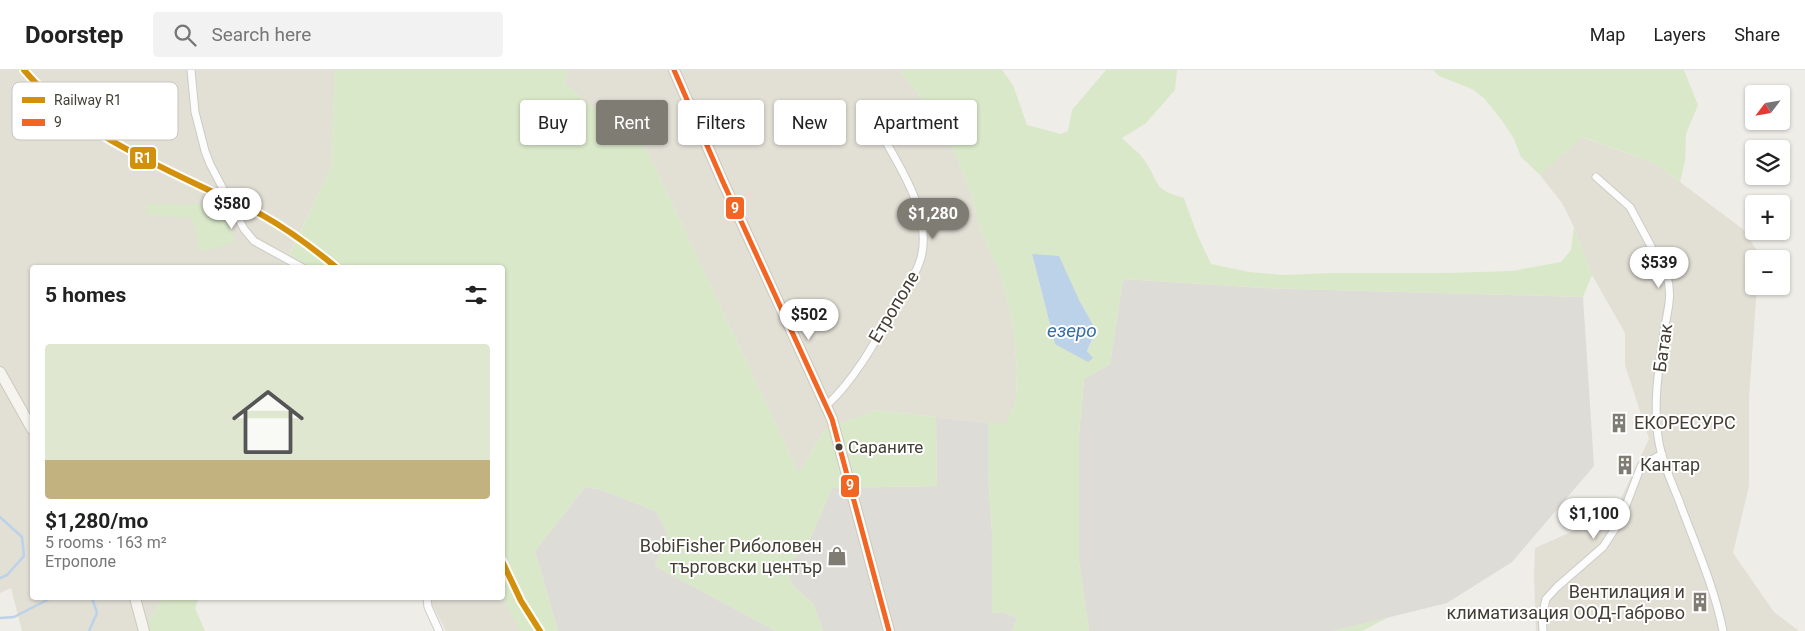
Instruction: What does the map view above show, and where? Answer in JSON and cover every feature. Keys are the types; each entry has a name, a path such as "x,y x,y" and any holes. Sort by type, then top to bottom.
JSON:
{"street":[{"path":"191,70 195,112 205,151 244,228 254,242 297,265"},
{"path":"674,70 735,209 813,379 827,405 889,631"},
{"name":"Етрополе","path":"827,405 839,394 878,338 892,310 915,274 921,259 922,228 920,213 911,187 888,145"},
{"name":"Батак","path":"1596,177 1630,207 1667,276 1670,286 1671,299 1661,355 1656,408 1658,439 1708,577 1722,631"},
{"path":"0,372 30,425"},
{"path":"1543,631 1542,616 1546,599 1603,547 1620,521 1641,466 1662,454"},
{"path":"136,600 144,631"},
{"path":"427,600 428,607 439,631"}],"shaded area":[{"path":"0,70 335,70 331,167 284,265 30,265 30,600 162,600 143,631 22,631 11,588 0,593"},
{"path":"568,70 899,70 923,100 856,100 856,145 950,145 971,194 980,229 1000,274 1010,310 1017,368 1016,400 1006,425 876,410 824,430 799,473 645,145 668,145 668,100 596,100 596,110 564,83"},
{"path":"1582,137 1656,164 1744,230 1745,240 1750,240 1756,250 1745,250 1745,295 1756,295 1749,398 1749,486 1733,553 1774,612 1799,631 1536,631 1535,548 1580,528 1608,526 1649,439 1625,365 1625,333 1592,275 1574,227 1562,203 1540,175"},
{"path":"1123,279 1265,288 1583,297 1594,466 1512,562 1447,603 1334,631 1089,631 1079,561 1079,435 1084,379 1110,364"},
{"path":"936,417 988,423 988,474 992,532 992,613 1003,612 1017,618 1012,631 823,631 813,603 793,586 785,567 807,546 832,488 937,486"},
{"path":"585,487 599,489 656,511 668,535 655,566 776,631 558,631 535,551"},
{"path":"432,600 505,600 521,631 446,631 431,603"}],"green space":[{"path":"335,70 568,70 564,83 584,100 520,100 520,145 586,145 586,102 596,110 596,145 645,145 799,473 824,430 876,410 936,417 937,486 832,488 807,546 785,567 793,586 813,603 823,631 776,631 655,566 668,535 656,511 599,489 585,487 535,551 558,631 521,631 504,600 505,265 284,265 331,167"},
{"path":"899,70 1002,70 1013,85 1027,125 1061,134 1068,131 1072,110 1106,70 1177,70 1175,90 1146,123 1122,138 1143,158 1162,189 1184,198 1197,234 1211,264 1249,272 1283,275 1512,271 1561,262 1571,250 1574,227 1592,275 1583,297 1265,288 1123,279 1110,364 1084,379 1079,435 1079,561 1089,631 1012,631 1017,618 1003,612 992,613 992,532 988,474 988,423 1006,424 1016,400 1017,368 1014,336 1010,310 1000,274 980,229 971,194 950,145 977,145 977,100 923,100","holes":["1032,255 1079,300 1096,330 1087,352 1055,344"]},
{"path":"1433,70 1684,70 1698,105 1686,134 1685,161 1680,182 1656,164 1583,137 1540,175 1521,157 1514,139 1484,98 1472,89 1439,76"},
{"path":"147,204 224,205 235,242 200,252 192,218 147,215"},
{"path":"162,600 198,600 195,608 205,631 143,631"},
{"path":"1389,617 1362,631 1334,631"}],"water":[{"name":"езеро","path":"1032,254 1059,256 1079,300 1096,330 1087,351 1093,358 1088,362 1055,344"}],"waterway":[{"path":"0,517 22,537 24,556 7,575 0,578"},
{"path":"0,618 14,617 47,600"},
{"path":"89,631 97,613 93,600"}],"rail line":[{"name":"R1","path":"24,70 35,82"},
{"name":"R1","path":"110,140 191,182 262,215 301,240 333,265"},
{"name":"R1","path":"505,567 521,601 540,631"}],"transit line":[{"name":"9","path":"674,70 723,182 832,419 889,631"}],"place":[{"name":"ЕКОРЕСУРС","path":"1619,423"},
{"name":"Сараните","path":"839,447"},
{"name":"Кантар","path":"1625,465"},
{"name":"BobiFisher Риболовен търговски център","path":"837,556"},
{"name":"Вентилация и климатизация ООД-Габрово","path":"1700,602"}]}
